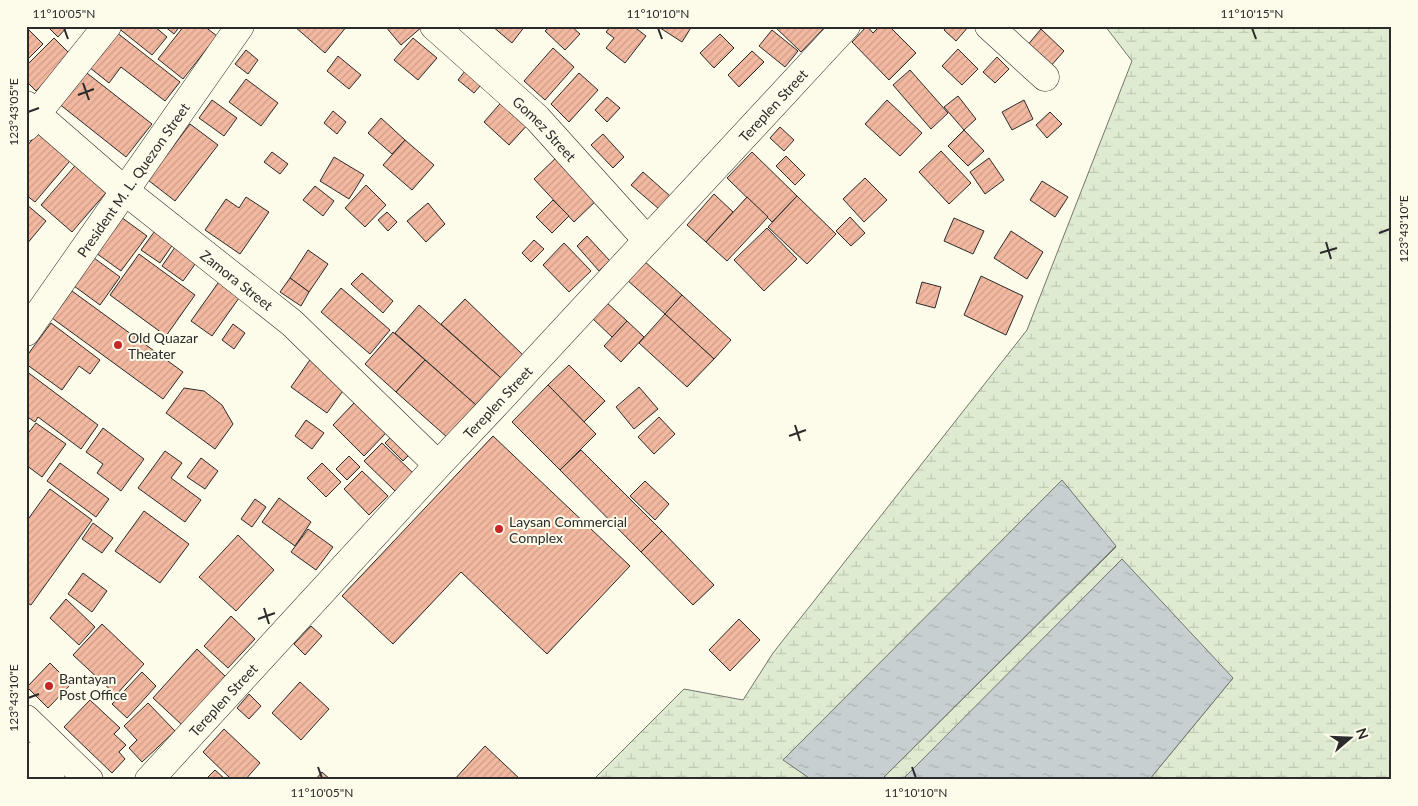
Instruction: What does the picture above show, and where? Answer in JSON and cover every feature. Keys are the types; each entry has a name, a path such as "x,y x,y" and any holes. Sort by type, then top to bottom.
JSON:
{"street":[{"path":"30,116 107,26"},
{"name":"President M. L. Quezon Street","path":"26,332 240,26"},
{"name":"Gomez Street","path":"434,26 537,118 647,240"},
{"name":"Tereplen Street","path":"149,780 438,465 846,26"},
{"path":"989,26 1045,77"},
{"name":"Zamora Street","path":"30,116 292,323 438,465"},
{"path":"26,718 89,780"},
{"path":"26,756 51,780"}],"green space":[{"path":"1105,26 1392,26 1392,780 1149,780 1233,678 902,780 881,780 1116,547 1062,481 784,760 812,780 593,780 684,689 743,700 773,653 1027,330 1132,61"}],"water":[{"path":"1062,480 1116,546 881,780 812,780 783,760"},
{"path":"1122,559 1233,678 1149,780 902,780"}],"building":[{"path":"47,26 68,26 58,37"},
{"path":"118,26 154,26 167,37 152,55"},
{"path":"164,26 180,26 174,34"},
{"path":"184,26 204,26 217,36 183,79 158,59"},
{"path":"296,26 347,26 325,53"},
{"path":"385,26 423,26 401,45"},
{"path":"492,26 525,26 512,43"},
{"path":"550,26 571,26 580,34 565,50 545,31"},
{"path":"611,26 633,26 646,36 625,63 606,48 614,38 606,32"},
{"path":"657,26 692,26 682,42"},
{"path":"774,26 824,26 825,27 801,52"},
{"path":"867,26 873,33 880,26 889,26 916,53 889,80 852,42"},
{"path":"947,26 969,26 956,41 944,30"},
{"path":"28,29 43,44 26,61 26,30"},
{"path":"1041,29 1064,51 1049,68 1026,47"},
{"path":"772,30 798,51 785,67 759,46"},
{"path":"116,32 180,82 165,101 121,67 109,83 89,67"},
{"path":"720,34 734,48 714,68 700,53"},
{"path":"54,38 71,55 36,91 26,81 26,66"},
{"path":"413,38 437,58 418,80 394,60"},
{"path":"553,48 574,67 545,100 524,81"},
{"path":"958,49 978,69 962,85 942,66"},
{"path":"246,50 258,60 248,74 235,64"},
{"path":"752,51 764,62 739,87 728,75"},
{"path":"338,56 361,75 349,89 327,71"},
{"path":"997,57 1009,69 995,83 983,72"},
{"path":"469,66 486,79 474,93 458,80"},
{"path":"83,70 152,124 126,157 58,103"},
{"path":"910,70 948,113 931,129 893,85"},
{"path":"579,73 598,90 569,122 551,104"},
{"path":"246,79 278,103 261,126 229,102"},
{"path":"958,96 976,119 964,130 944,107"},
{"path":"607,97 620,108 607,122 595,110"},
{"path":"505,98 531,121 509,145 484,122"},
{"path":"212,100 237,118 224,136 199,118"},
{"path":"887,100 922,133 900,156 865,124"},
{"path":"1024,100 1033,119 1012,130 1002,112"},
{"path":"333,111 346,122 337,134 324,123"},
{"path":"1050,112 1062,124 1047,138 1036,125"},
{"path":"381,118 405,140 392,154 368,133"},
{"path":"190,124 218,145 175,201 148,180"},
{"path":"43,127 75,155 35,202 26,195 26,147"},
{"path":"780,127 794,140 784,151 770,138"},
{"path":"964,130 984,151 968,166 948,146"},
{"path":"603,134 624,157 613,168 591,145"},
{"path":"405,140 434,165 412,190 383,165"},
{"path":"941,151 971,183 949,204 919,172"},
{"path":"272,152 288,164 280,174 264,162"},
{"path":"752,152 797,196 772,222 727,178"},
{"path":"559,155 600,197 574,222 534,179"},
{"path":"786,156 805,175 795,185 776,166"},
{"path":"334,157 364,175 349,199 320,181"},
{"path":"989,158 1004,180 985,194 970,172"},
{"path":"80,160 111,187 72,232 41,205"},
{"path":"643,172 670,196 659,209 631,185"},
{"path":"865,178 887,200 864,222 843,199"},
{"path":"1042,181 1068,197 1055,217 1030,200"},
{"path":"366,185 386,205 365,227 345,208"},
{"path":"315,186 334,201 323,216 303,200"},
{"path":"714,194 733,212 706,242 687,225"},
{"path":"797,196 836,234 807,264 768,227"},
{"path":"246,197 269,212 240,254 205,230 226,199 239,208"},
{"path":"747,197 768,217 727,261 706,242"},
{"path":"553,200 569,216 552,233 536,217"},
{"path":"428,203 445,224 426,242 407,221"},
{"path":"26,204 46,221 26,245"},
{"path":"387,212 397,222 388,231 378,220"},
{"path":"121,217 147,236 121,271 96,253"},
{"path":"850,217 865,233 851,246 836,231"},
{"path":"954,218 984,231 973,254 944,241"},
{"path":"160,224 178,237 160,263 141,250"},
{"path":"767,228 797,259 764,291 734,260"},
{"path":"1011,231 1043,252 1027,279 994,258"},
{"path":"587,236 610,261 599,271 577,246"},
{"path":"180,240 201,256 183,281 162,266"},
{"path":"534,240 544,249 531,262 522,253"},
{"path":"564,243 591,271 569,292 543,265"},
{"path":"308,250 328,264 309,292 290,278"},
{"path":"139,254 195,295 166,336 110,295"},
{"path":"94,258 120,277 100,305 74,286"},
{"path":"643,260 682,295 665,314 626,279"},
{"path":"362,273 393,301 383,313 351,284"},
{"path":"223,276 244,291 212,336 191,321"},
{"path":"981,276 1023,296 1006,335 964,315"},
{"path":"290,278 309,292 301,306 280,292"},
{"path":"922,282 941,287 935,308 916,303"},
{"path":"341,288 390,330 370,354 321,312"},
{"name":"Old Quazar Theater","path":"72,291 183,372 163,399 52,318"},
{"path":"682,295 731,340 714,359 665,314"},
{"path":"465,299 523,355 501,378 441,324"},
{"path":"606,302 627,321 612,337 592,318"},
{"path":"419,305 501,378 476,405 395,333"},
{"path":"665,314 714,359 687,387 639,343"},
{"path":"627,321 644,337 621,362 604,346"},
{"path":"51,323 100,360 90,374 79,366 62,390 26,364 26,357"},
{"path":"233,324 245,333 234,349 222,340"},
{"path":"393,332 425,360 396,392 365,364"},
{"path":"314,354 350,381 327,413 291,387"},
{"path":"425,360 476,405 448,438 396,392"},
{"path":"569,365 605,401 584,422 548,385"},
{"path":"26,371 98,425 81,449 38,417 35,422 26,416"},
{"path":"548,385 596,434 560,470 512,422"},
{"path":"639,387 658,409 634,429 616,407"},
{"path":"184,388 204,391 222,405 233,424 215,449 166,413"},
{"path":"355,402 386,433 364,456 333,425"},
{"path":"659,417 675,434 654,454 638,437"},
{"path":"306,420 324,433 312,449 295,436"},
{"path":"36,423 66,444 42,477 26,465 26,436"},
{"path":"401,427 419,445 403,461 385,443"},
{"path":"103,428 144,459 121,491 97,473 103,464 86,452"},
{"path":"493,436 630,566 547,654 461,572 393,644 342,596"},
{"path":"382,443 413,473 395,491 364,461"},
{"path":"581,450 662,531 641,552 560,470"},
{"path":"165,451 182,463 171,478 201,500 185,522 138,488"},
{"path":"349,456 360,467 347,480 336,469"},
{"path":"201,458 218,471 205,489 187,477"},
{"path":"60,463 109,499 96,517 47,481"},
{"path":"322,463 341,482 326,497 307,478"},
{"path":"362,471 388,496 369,515 344,489"},
{"path":"645,481 669,504 655,520 630,496"},
{"path":"50,489 92,520 31,605 26,602 26,522"},
{"path":"279,498 311,522 295,546 262,522"},
{"path":"255,499 266,507 252,527 241,519"},
{"path":"144,511 189,544 160,583 115,551"},
{"path":"93,523 113,538 102,553 82,539"},
{"path":"308,529 333,547 316,570 291,552"},
{"path":"662,531 714,585 693,605 641,552"},
{"path":"238,535 274,570 236,611 199,577"},
{"path":"83,573 107,591 92,612 68,594"},
{"path":"66,599 95,627 79,645 50,618"},
{"path":"231,616 255,639 228,668 204,646"},
{"path":"739,619 760,640 730,671 709,650"},
{"path":"102,624 144,664 116,695 73,655"},
{"path":"311,626 322,636 305,655 294,644"},
{"path":"197,649 226,677 182,725 153,698"},
{"name":"Bantayan Post Office","path":"50,663 71,684 48,708 27,687"},
{"path":"142,672 156,686 127,718 112,704"},
{"path":"300,682 329,709 301,740 272,713"},
{"path":"249,694 261,706 249,719 237,708"},
{"path":"90,700 120,728 114,734 126,745 119,752 125,759 112,773 64,727"},
{"path":"148,703 175,731 142,762 129,748 137,740 124,726"},
{"path":"224,729 260,763 245,780 232,780 203,752"},
{"path":"485,746 521,780 454,780"},
{"path":"215,770 226,780 205,780"},
{"path":"322,772 331,780 315,780"}],"place":[{"name":"Old Quazar Theater","path":"118,345"},
{"name":"Laysan Commercial Complex","path":"499,529"},
{"name":"Bantayan Post Office","path":"49,686"}]}
